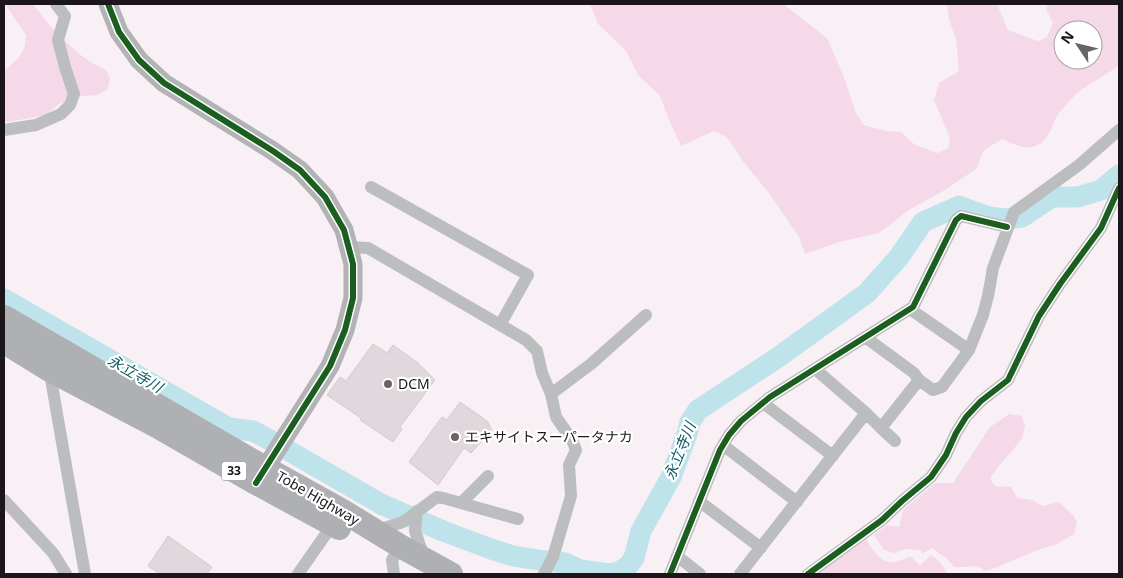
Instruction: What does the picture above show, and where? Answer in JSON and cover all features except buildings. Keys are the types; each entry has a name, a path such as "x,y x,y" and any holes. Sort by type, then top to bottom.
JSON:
{"highway":[{"name":"Tobe Highway","path":"4,317 54,359"},
{"name":"Tobe Highway","path":"4,342 54,359 337,517 422,567 451,574"},
{"name":"Tobe Highway","path":"337,517 375,531 400,553"}],"street":[{"path":"4,130 36,125 61,114 70,105 74,94 58,40 65,16 56,4"},
{"path":"108,4 119,32 139,60 164,83 300,170 325,197 344,230 353,264 353,298 345,330 330,366 260,475"},
{"path":"865,337 914,373 919,380 933,390 942,388 969,350 983,315 993,268 1010,221 1119,130"},
{"path":"370,187 528,275 500,325"},
{"path":"808,574 882,520 931,477 946,456 966,417 981,401 1008,380 1039,316 1101,228 1119,188"},
{"path":"670,574 722,445 741,421 770,397 913,307 956,220 961,216 1010,221"},
{"path":"349,247 368,248 526,340 537,351 542,373 551,394 556,417 572,440 576,450 569,465 571,496 548,567"},
{"path":"910,308 969,350"},
{"path":"551,394 591,364 646,315"},
{"path":"54,359 82,573"},
{"path":"815,369 895,441"},
{"path":"881,428 919,380"},
{"path":"763,403 833,456"},
{"path":"740,574 866,413"},
{"path":"722,445 797,502"},
{"path":"461,503 488,476"},
{"path":"375,531 402,522 437,497 518,519"},
{"path":"4,500 53,553 66,574"},
{"path":"699,501 761,548"},
{"path":"400,553 418,511"},
{"path":"298,574 337,517"},
{"path":"677,556 700,574"}],"shaded area":[{"path":"5,4 33,4 50,26 78,53 106,70 110,78 108,89 98,95 81,96 59,104 47,115 8,122 4,121 4,68 6,69 19,58 25,46 26,35"},
{"path":"590,4 783,4 827,38 844,77 856,113 864,125 886,131 901,132 915,145 938,153 948,148 950,138 934,100 939,83 959,71 956,39 949,20 947,4 997,4 1008,30 1038,41 1047,37 1053,23 1046,9 1048,4 1119,4 1119,65 1085,87 1069,101 1057,116 1048,136 1042,142 1034,147 1025,147 1002,139 984,150 976,169 945,190 909,210 879,233 839,242 805,254 799,237 727,137 714,131 681,146 660,96 638,75 626,51 598,24"},
{"path":"1009,414 1022,416 1025,426 1022,439 990,479 995,486 1011,487 1017,498 1032,500 1043,506 1059,502 1073,515 1077,522 1074,534 1057,544 986,571 977,566 954,567 932,548 922,554 920,550 905,549 894,553 884,550 874,535 887,525 899,527 903,510 935,483 953,483 990,427"},
{"path":"865,537 880,558 889,562 895,562 910,556 920,565 931,555 940,562 948,574 814,574"}],"waterway":[{"name":"永立寺川","path":"289,451 381,504 443,531 491,549 513,556 565,563 580,570 610,574 619,572 628,566 634,558 641,531 671,477 690,422 698,410 780,356 867,293 899,257 923,222 959,206 989,217 1004,219 1022,217 1052,197 1078,197 1101,190 1119,175"},
{"name":"永立寺川","path":"4,299 229,428 253,431 270,440"}],"cycle path":[{"path":"108,4 119,32 139,60 164,83 300,170 325,197 344,230 353,264 353,298 345,330 330,366 256,483"},
{"path":"808,574 882,520 931,477 946,455 966,417 981,401 1008,380 1039,316 1101,228 1119,188"},
{"path":"670,574 720,450 729,435 741,421 770,397 913,307 956,220 961,216 1007,227"}],"place":[{"name":"DCM","path":"388,384"},
{"name":"エキサイトスーパータナカ","path":"455,437"}]}
